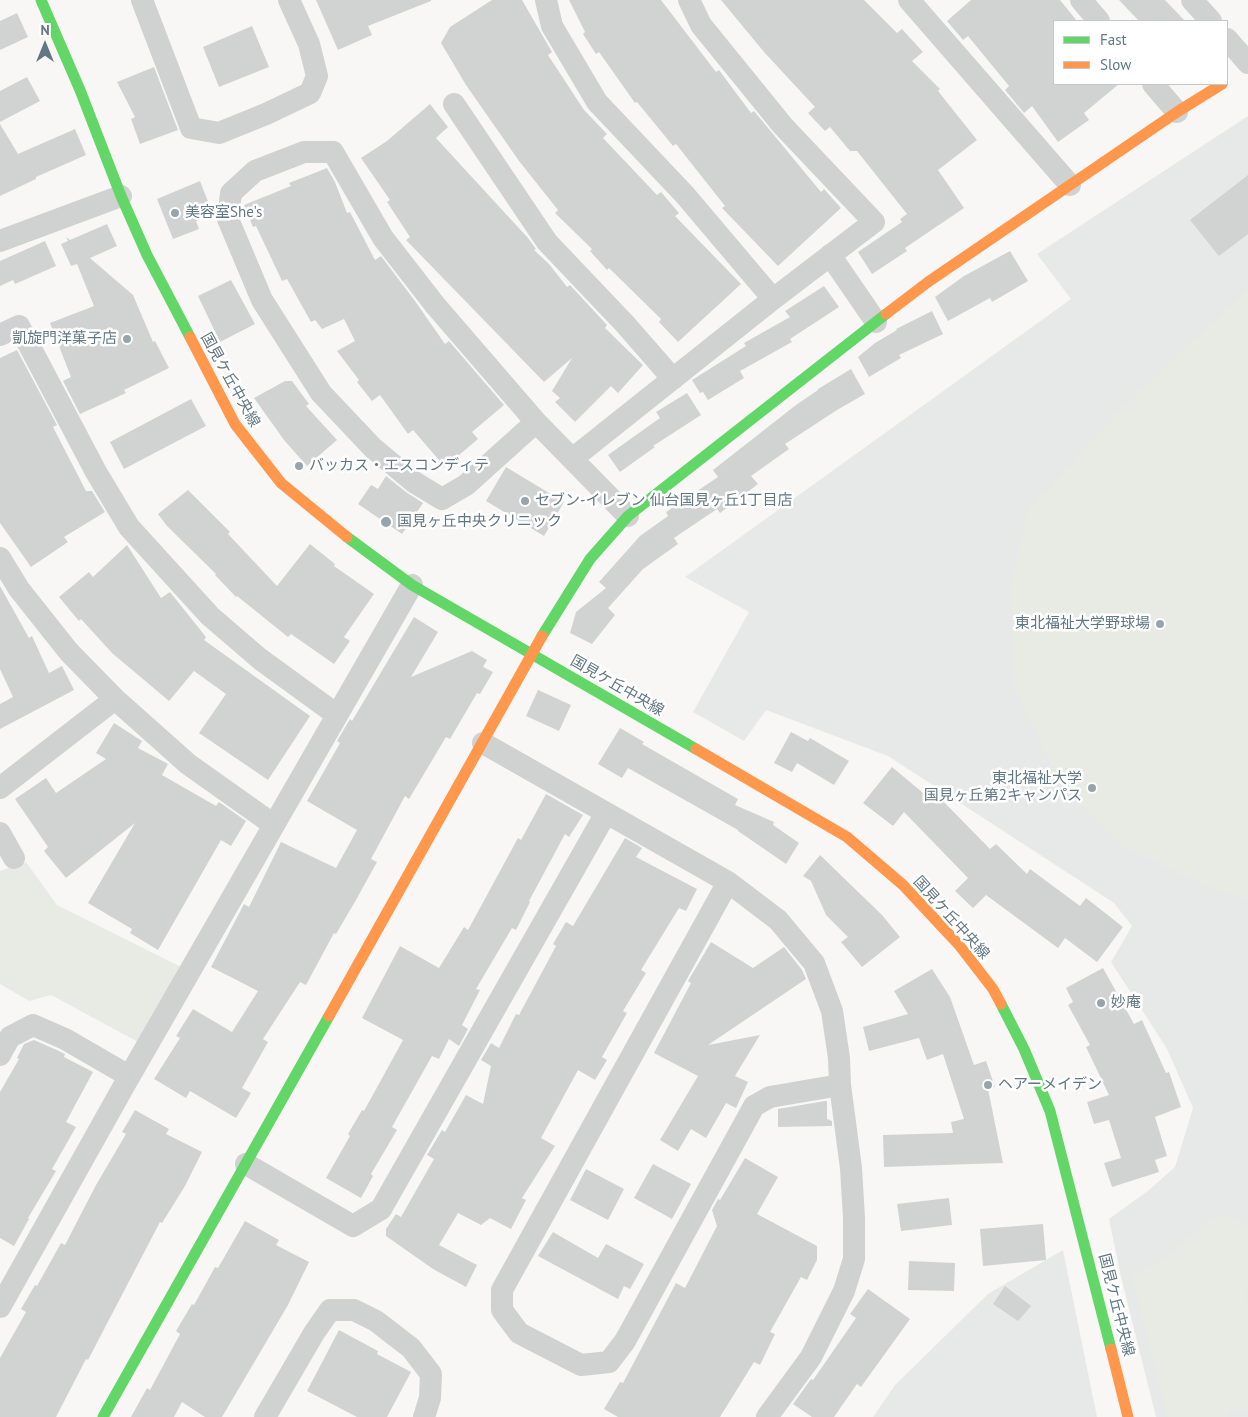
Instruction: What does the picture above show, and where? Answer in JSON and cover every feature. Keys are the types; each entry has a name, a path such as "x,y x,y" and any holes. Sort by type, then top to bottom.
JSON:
{"street":[{"name":"国見ケ丘中央線","path":"41,0 147,255 235,424 281,483 357,545 412,585 847,837 902,885 959,945 993,989 1024,1049 1050,1111 1128,1417"},
{"path":"142,0 191,128 219,133 266,114 310,93 317,76 309,44 289,0"},
{"path":"546,0 552,26 597,102 685,195 773,299"},
{"path":"572,459 773,299 874,222 783,126 700,25 689,0"},
{"path":"909,0 1070,185"},
{"path":"1081,0 1098,20"},
{"path":"1192,0 1210,20"},
{"path":"1228,40 1248,63"},
{"path":"1228,80 1248,68"},
{"path":"1154,85 1177,112"},
{"path":"103,1417 483,743 531,654 590,559 628,516 928,282 1177,112 1220,85"},
{"path":"454,104 547,242 625,324 673,379"},
{"path":"536,422 466,485 442,499 414,482 373,448 321,393 262,300 228,219 231,193 255,171 304,152 333,152 383,238 435,305 536,422 628,516"},
{"path":"0,242 121,196"},
{"path":"830,255 876,322"},
{"path":"0,335 19,326 92,464 129,526 210,616 260,659 337,716"},
{"path":"0,558 19,588 69,652 115,699 188,764 274,825"},
{"path":"0,1307 129,1076 412,585"},
{"path":"0,788 115,699"},
{"path":"483,743 728,882 778,920 814,963 832,1011 851,1168 854,1259 844,1291 811,1357 767,1417"},
{"path":"246,1164 353,1226 381,1209 606,814"},
{"path":"0,833 14,858"},
{"path":"728,882 502,1290 502,1310 519,1333 582,1365 609,1362 625,1341 754,1106 770,1097 840,1085"},
{"path":"0,1055 10,1037 33,1025 66,1039 129,1076"},
{"path":"265,1417 314,1333 330,1310 354,1310 376,1321 411,1348 431,1374 430,1398 424,1417"}],"shaded area":[{"name":"東北福祉大学 国見ヶ丘第2キャンパス","path":"1248,116 1248,1417 1156,1417 1121,1277 1109,1219 1149,1190 1175,1167 1193,1108 1167,1049 1111,962 1132,926 1114,903 888,756 766,710 744,741 693,712 749,612 685,577 1071,299 1037,254"},
{"path":"1248,288 1248,899 1206,886 1121,845 1060,784 1014,687 1011,585 1028,509 1123,406"},
{"path":"26,862 57,905 181,967 138,1042 51,995 29,1001 0,984 0,871"},
{"path":"1214,1216 1230,1216 1248,1225 1248,1273 1245,1302 1248,1303 1248,1410 1227,1411 1226,1417 1167,1417 1132,1276 1162,1260"},
{"path":"1063,1250 1097,1417 873,1417 895,1385 988,1294"}],"building":[{"path":"316,0 431,1 368,26 372,35 338,50"},
{"path":"492,0 522,0 552,52 548,55 584,110 607,134 603,138 657,195 661,192 679,213 675,216 741,284 678,342 659,322 661,319 609,268 607,270 590,251 592,249 555,213 558,210 519,161 466,85 441,43 450,27"},
{"path":"569,0 661,0 716,72 719,70 751,113 754,111 821,192 824,189 841,208 778,266 722,208 725,206 676,144 673,146 637,102 635,103 599,52 596,54 583,34 585,32"},
{"path":"721,0 864,0 897,33 902,29 923,52 912,61 940,89 938,91 977,140 938,170 964,208 905,248 907,251 872,274 858,252 902,222 900,219 907,214 857,151 850,151 830,127 825,131 808,113 815,107 764,52"},
{"path":"971,0 1060,0 1076,20 1053,20 1053,85 1118,85 1084,113 1089,120 1058,142 1032,106 1024,113 1005,90 1009,86 968,36 963,40 947,21"},
{"path":"1119,0 1165,0 1184,20 1138,20"},
{"path":"17,13 28,37 0,50 0,21"},
{"path":"252,26 269,67 219,87 203,47"},
{"path":"154,67 178,130 140,144 131,119 135,117 117,82"},
{"path":"27,77 40,101 0,122 0,91"},
{"path":"430,104 448,127 436,138 528,238 536,249 534,250 549,264 567,287 570,285 607,325 605,328 643,365 618,393 611,386 575,422 555,402 560,398 552,391 572,358 544,382 406,240 410,237 387,202 390,200 361,158 387,141"},
{"path":"0,124 18,154 75,129 86,155 36,177 36,179 0,196"},
{"path":"327,168 335,182 347,213 350,212 375,260 381,256 445,344 449,341 504,405 472,432 478,439 445,467 413,430 408,434 380,395 372,401 357,382 359,380 337,351 355,341 344,319 322,329 315,320 311,322 287,279 282,281 256,226 253,227 244,205 291,186 289,183"},
{"path":"1248,175 1248,234 1219,256 1190,220"},
{"path":"200,181 213,214 196,221 199,229 173,239 157,199"},
{"path":"107,224 117,246 90,258 133,295 153,342 155,341 169,368 124,390 126,393 80,414 63,381 71,377 50,323 94,306 77,264 71,266 61,244 68,241 66,237 70,240"},
{"path":"45,241 56,266 15,284 13,280 0,286 0,261"},
{"path":"1010,251 1028,281 992,302 990,298 948,321 935,297 964,276"},
{"path":"231,280 255,324 220,342 198,296"},
{"path":"824,286 839,307 790,339 792,342 740,371 744,378 708,400 703,392 700,393 692,380 746,346 744,343 790,317 785,311"},
{"path":"932,311 943,334 899,355 901,358 869,377 858,357 896,329"},
{"path":"17,350 57,425 53,427 86,491 92,491 105,512 64,537 68,542 31,567 0,523 0,358"},
{"path":"851,369 865,394 785,444 789,449 751,476 758,484 720,513 717,509 674,538 678,544 643,569 608,608 615,615 592,644 570,633 576,612 606,588 599,582 640,536 668,516 666,512 718,477 713,470 796,405"},
{"path":"285,381 292,381 309,404 306,406 337,440 307,466 284,440 254,398"},
{"path":"687,393 701,415 653,446 655,447 620,472 608,455 660,418 656,412"},
{"path":"191,399 206,426 124,469 110,442"},
{"name":"セブン-イレブン 仙台国見ヶ丘1丁目店","path":"506,467 564,502 544,536 486,501"},
{"path":"386,476 423,503 402,534 358,504 371,485 378,489"},
{"path":"188,490 230,532 228,534 277,586 310,544 335,564 334,566 374,594 344,637 350,641 334,664 291,634 288,637 236,597 216,574 167,526 158,514"},
{"path":"127,545 161,598 170,592 206,637 204,640 310,716 268,780 199,733 226,694 194,671 169,701 112,653 81,619 79,621 59,597 89,572 93,577"},
{"path":"0,586 29,638 32,636 49,673 62,666 74,690 0,729 0,704 13,697 0,669"},
{"path":"414,617 438,632 411,677 472,651 487,660 483,667 493,672 480,694 477,693 450,739 446,737 409,799 405,796 371,859 377,862 356,900 336,934 334,933 306,985 300,982 263,1039 268,1042 242,1088 251,1093 236,1118 190,1091 186,1098 154,1079 180,1038 176,1036 193,1009 232,1032 258,991 211,967 244,904 249,907 281,842 336,868 357,830 307,801 340,743 337,741 350,719 352,721"},
{"path":"538,690 571,705 559,731 526,716"},
{"path":"114,723 142,741 138,748 168,764 162,775 216,806 219,802 246,821 231,846 221,840 158,950 130,933 132,929 88,903 135,823 66,878 44,851 48,847 15,799 46,778 56,793 106,759 96,753"},
{"path":"620,728 644,742 642,744 738,799 735,805 774,822 773,825 799,843 786,864 738,830 628,768 622,778 598,764"},
{"path":"791,732 808,741 810,738 849,761 834,785 797,763 792,772 774,763"},
{"path":"892,767 934,802 939,797 990,849 996,844 1027,874 1030,869 1080,906 1086,898 1123,927 1097,962 1065,938 1058,948 986,895 973,908 955,891 968,878 904,812 893,826 863,803"},
{"path":"546,794 583,815 569,837 565,834 529,901 516,930 512,928 476,989 480,990 462,1025 468,1029 459,1046 449,1039 439,1059 432,1056 392,1127 397,1130 371,1174 373,1176 361,1198 326,1178 350,1136 348,1134 362,1110 364,1111 403,1040 362,1018 400,946 439,968 464,927 468,930 518,838 521,840"},
{"path":"625,838 642,848 636,857 697,889 686,911 679,908 641,970 646,973 623,1011 627,1013 602,1057 607,1060 595,1080 578,1070 541,1138 555,1146 522,1198 526,1200 511,1229 490,1218 481,1225 458,1213 439,1245 477,1265 466,1287 433,1269 386,1236 386,1229 396,1214 401,1217 434,1159 427,1155 442,1130 445,1132 466,1095 483,1104 491,1066 481,1060 491,1043 499,1048 516,1014 519,1015 556,946 553,944 566,922 573,926"},
{"path":"820,855 882,915 900,937 862,967 841,942 848,937 826,915 811,881 803,876"},
{"path":"711,942 753,968 784,947 802,970 806,979 708,1045 760,1035 735,1076 748,1082 736,1108 726,1103 706,1138 691,1129 678,1151 660,1140 698,1076 654,1053 691,983 688,981"},
{"path":"1103,968 1134,1024 1142,1020 1166,1073 1169,1072 1181,1107 1155,1117 1167,1156 1155,1160 1159,1172 1112,1187 1104,1163 1121,1158 1109,1120 1094,1124 1087,1102 1109,1095 1086,1047 1090,1045 1068,1005 1073,1002 1066,988"},
{"path":"932,969 950,997 974,1065 986,1061 995,1087 988,1089 1003,1163 884,1167 883,1135 953,1133 951,1122 964,1119 943,1054 927,1060 919,1038 869,1051 863,1027 908,1014 894,991"},
{"path":"34,1040 65,1054 64,1057 93,1072 66,1122 76,1127 52,1169 56,1171 14,1246 0,1238 0,1092 19,1059 17,1058 24,1044"},
{"path":"827,1101 827,1119 832,1121 832,1126 778,1127 778,1109"},
{"path":"135,1110 169,1129 166,1134 202,1152 185,1186 162,1223 160,1222 56,1417 0,1417 0,1358 26,1312 21,1309 35,1285 37,1286 61,1243 65,1245 96,1185 126,1134 122,1132"},
{"path":"745,1158 778,1177 757,1214 817,1246 817,1260 807,1280 801,1277 770,1332 775,1334 760,1365 754,1362 720,1417 618,1417 604,1409 620,1382 623,1383 676,1283 685,1288 717,1226 712,1210"},
{"path":"653,1164 691,1184 672,1219 634,1198"},
{"path":"586,1169 624,1189 608,1220 570,1200"},
{"path":"949,1198 952,1225 901,1231 897,1204"},
{"path":"245,1221 279,1240 276,1245 309,1262 288,1305 222,1417 205,1417 182,1402 174,1417 131,1417 147,1388 150,1390 180,1334 176,1331 192,1304 194,1305 215,1267 218,1268"},
{"path":"1043,1224 1046,1260 983,1266 980,1229"},
{"path":"553,1232 598,1258 606,1244 644,1264 630,1289 624,1286 618,1299 538,1256"},
{"path":"909,1261 955,1263 954,1291 908,1290"},
{"path":"1005,1286 1031,1306 1018,1321 993,1304"},
{"path":"868,1289 910,1319 861,1387 857,1384 834,1417 812,1417 793,1404 811,1379 813,1380 856,1318 850,1314"},
{"path":"339,1330 378,1351 377,1354 411,1372 387,1417 357,1417 307,1391"}],"traffic: fast":[{"path":"41,0 147,255 190,337"},
{"path":"542,636 590,559 628,516 886,314"},
{"path":"347,537 412,585 696,749"},
{"path":"1001,1004 1024,1049 1050,1111 1111,1349"},
{"path":"103,1417 329,1016"}],"traffic: slow":[{"path":"886,314 928,282 1177,112 1220,85"},
{"path":"190,337 235,424 281,483 347,537"},
{"path":"329,1016 542,636"},
{"path":"696,749 847,837 903,885 959,945 993,989 1001,1004"},
{"path":"1111,1349 1128,1417"}],"place":[{"name":"美容室She's","path":"175,213"},
{"name":"凱旋門洋菓子店","path":"127,339"},
{"name":"バッカス・エスコンディテ","path":"299,466"},
{"name":"セブン-イレブン 仙台国見ヶ丘1丁目店","path":"525,501"},
{"name":"国見ヶ丘中央クリニック","path":"386,522"},
{"name":"東北福祉大学野球場","path":"1160,624"},
{"name":"東北福祉大学 国見ヶ丘第2キャンパス","path":"1092,788"},
{"name":"妙庵","path":"1101,1003"},
{"name":"ヘアーメイデン","path":"988,1085"}]}
